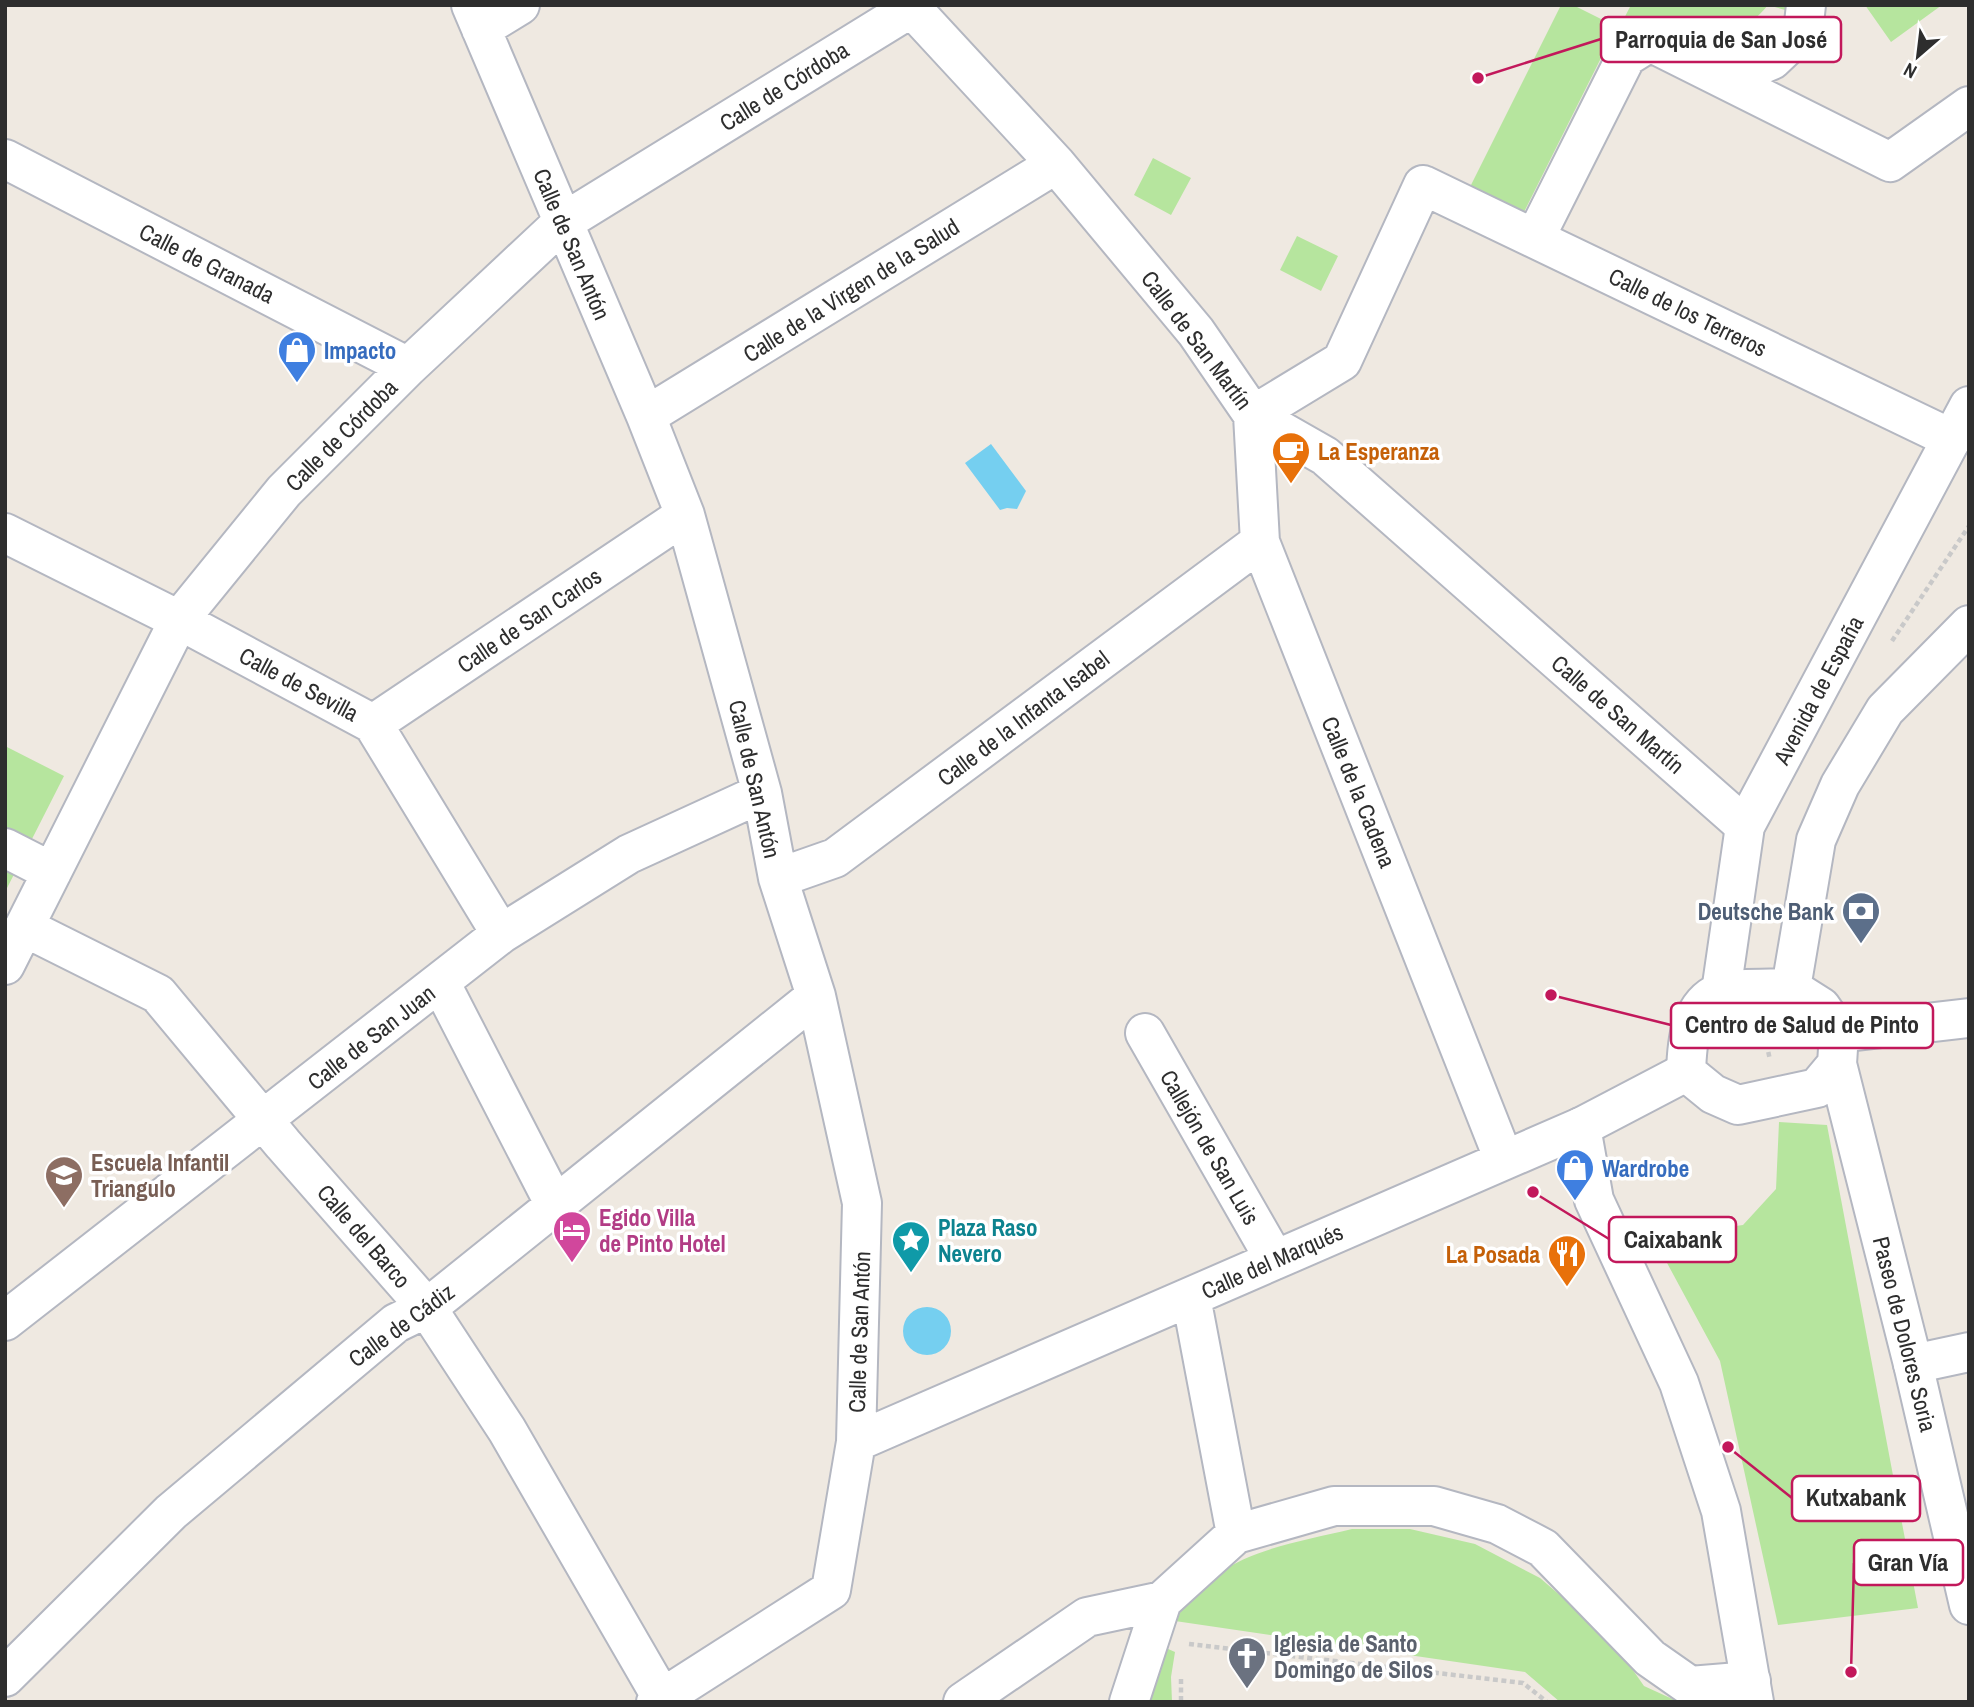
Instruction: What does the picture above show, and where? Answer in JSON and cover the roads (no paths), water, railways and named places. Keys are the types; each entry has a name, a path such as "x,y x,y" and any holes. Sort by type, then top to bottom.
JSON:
{"street":[{"path":"476,17 520,5"},
{"path":"1683,58 1746,71 1772,60 1791,42 1804,23 1806,5"},
{"name":"Calle de San Martín","path":"910,6 1056,164 1196,332 1253,415 1325,456 1745,826"},
{"name":"Calle de Córdoba","path":"5,965 179,620 284,491 408,367 562,223 910,6"},
{"name":"Calle de San Antón","path":"476,17 646,416 685,515 762,793 778,878 816,996 862,1203 856,1442 831,1590 659,1700"},
{"path":"1535,238 1624,48 1650,42 1890,162 1969,106"},
{"name":"Calle de Granada","path":"5,159 408,367"},
{"name":"Calle de la Virgen de la Salud","path":"646,416 1056,164"},
{"name":"Calle de los Terreros","path":"1253,415 1342,361 1423,185 1535,238 1961,422"},
{"name":"Calle de la Cadena","path":"1253,415 1260,542 1504,1160"},
{"name":"Avenida de España","path":"1721,992 1745,826 1961,422"},
{"name":"Calle de San Carlos","path":"373,724 685,515"},
{"name":"Calle de Sevilla","path":"5,533 179,620 373,724 501,934"},
{"name":"Calle de la Infanta Isabel","path":"778,878 835,858 1260,542"},
{"path":"1791,988 1816,840 1840,785 1885,710 1969,625"},
{"name":"Calle de San Juan","path":"5,1321 501,934 629,854 762,793"},
{"path":"5,848 52,872"},
{"name":"Calle del Barco","path":"24,927 158,994 264,1121 427,1308 507,1430 659,1700"},
{"path":"440,982 555,1205"},
{"path":"1838,1049 1821,1007 1791,988 1721,992 1699,1008 1687,1040 1686,1072 1713,1094 1738,1105 1817,1088 1838,1049 1969,1018"},
{"name":"Calle de Cádiz","path":"5,1677 171,1512 396,1322 427,1308 816,996"},
{"name":"Callejón de San Luis","path":"1145,1033 1275,1260"},
{"name":"Paseo de Dolores Soria","path":"1838,1049 1913,1364 1961,1530 1969,1605"},
{"name":"Calle del Marqués","path":"856,1442 1581,1127 1686,1072"},
{"path":"1129,1702 1156,1617 1236,1534 1334,1506 1434,1506 1497,1524 1543,1548 1650,1658 1690,1686 1752,1691 1721,1511 1679,1383 1594,1200 1581,1127"},
{"path":"1191,1297 1236,1534"},
{"path":"1913,1364 1969,1352"},
{"path":"963,1702 1087,1617 1156,1617"}],"water":[{"path":"991,444 1026,491 1017,509 1000,510 965,463"},
{"path":"927,1307 944,1314 951,1331 944,1348 927,1355 910,1348 903,1331 910,1314"}],"place":[{"name":"Parroquia de San José","path":"1478,78"},
{"name":"Impacto","path":"297,384"},
{"name":"La Esperanza","path":"1291,485"},
{"name":"Deutsche Bank","path":"1861,945"},
{"name":"Centro de Salud de Pinto","path":"1551,995"},
{"name":"Caixabank","path":"1533,1192"},
{"name":"Wardrobe","path":"1575,1202"},
{"name":"Escuela Infantil Triangulo","path":"64,1209"},
{"name":"Egido Villa de Pinto Hotel","path":"572,1264"},
{"name":"Plaza Raso Nevero","path":"911,1274"},
{"name":"La Posada","path":"1567,1288"},
{"name":"Kutxabank","path":"1728,1447"},
{"name":"Gran Vía","path":"1851,1672"},
{"name":"Iglesia de Santo Domingo de Silos","path":"1247,1690"}]}
